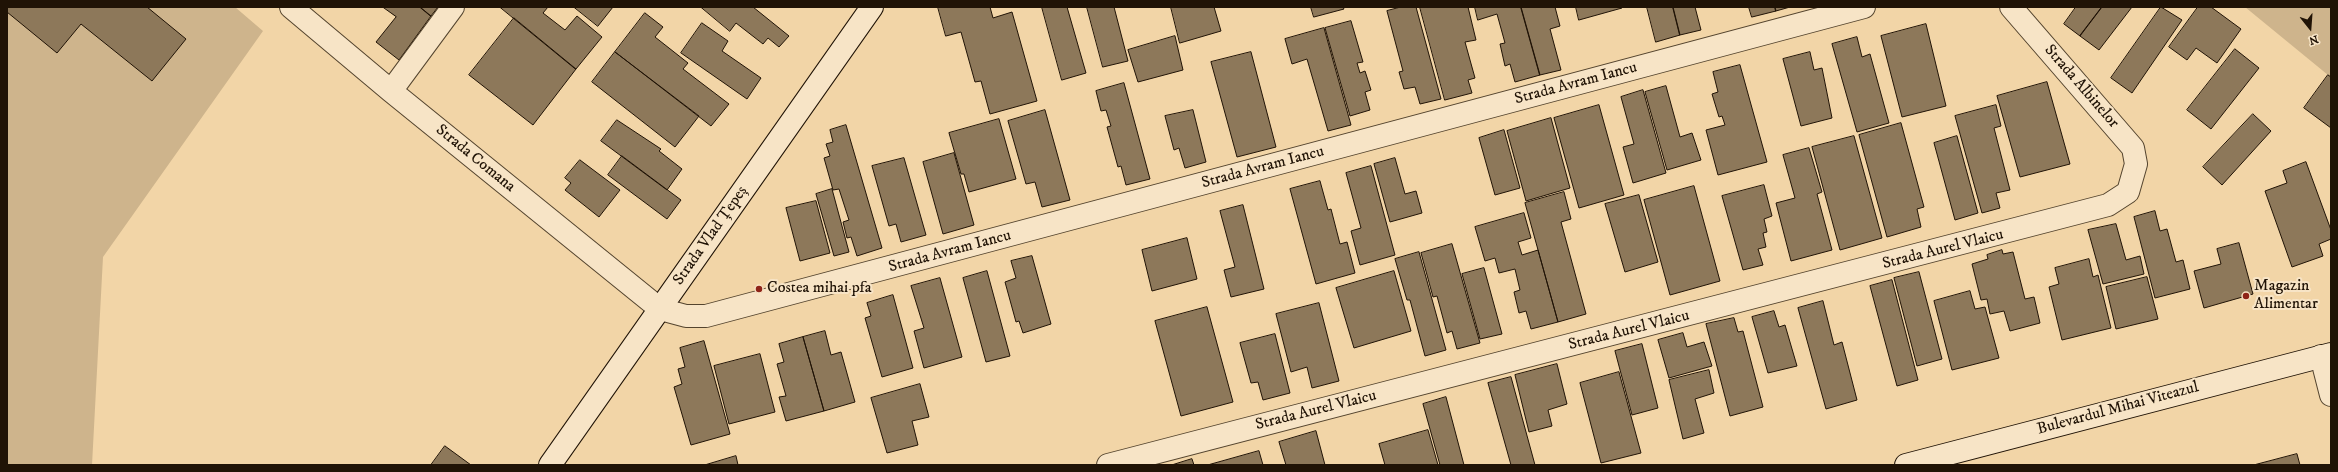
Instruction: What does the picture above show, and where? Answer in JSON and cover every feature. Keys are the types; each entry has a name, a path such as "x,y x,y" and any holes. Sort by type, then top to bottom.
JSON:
{"street":[{"name":"Strada Comana","path":"291,7 391,91 660,309"},
{"path":"391,91 453,7"},
{"name":"Strada Vlad Țepeș","path":"550,465 872,7"},
{"name":"Strada Avram Iancu","path":"660,309 686,316 706,316 730,311 1864,7"},
{"name":"Strada Albinelor","path":"2011,7 2133,148 2136,164 2135,174"},
{"name":"Strada Aurel Vlaicu","path":"1108,465 2074,216 2108,205 2121,198 2128,192 2135,174"},
{"path":"2326,355 2331,395"},
{"name":"Bulevardul Mihai Viteazul","path":"1906,465 2326,355"}],"shaded area":[{"path":"7,7 235,7 263,31 103,257 92,465 7,465"},
{"path":"2245,7 2331,7 2331,77 2328,75"}],"building":[{"path":"7,7 147,7 186,39 152,81 81,24 57,53 7,12"},
{"path":"383,7 420,7 431,16 399,60 376,42 396,17"},
{"path":"420,7 438,7 431,16"},
{"path":"500,7 548,7 543,13 565,30 577,16 602,37 576,69"},
{"path":"574,7 613,7 598,26"},
{"path":"701,7 753,7 789,36 779,47 768,38 763,44 736,23 730,31"},
{"path":"938,7 990,7 993,18 1012,12 1037,101 990,114 981,81 975,82 961,32 946,36"},
{"path":"1042,7 1067,7 1086,73 1062,80"},
{"path":"1087,7 1114,7 1128,61 1103,67"},
{"path":"1171,7 1214,7 1221,31 1180,43"},
{"path":"1311,7 1343,7 1344,9 1314,17"},
{"path":"1401,7 1416,7 1441,99 1420,104 1415,87 1404,89 1399,72 1403,71 1387,11"},
{"path":"1420,7 1468,7 1476,40 1465,42 1475,78 1468,80 1472,93 1445,100"},
{"path":"1475,7 1521,7 1540,75 1515,82 1510,64 1505,66 1500,44 1505,43 1497,14 1478,20"},
{"path":"1521,7 1555,7 1560,26 1550,29 1561,70 1540,75"},
{"path":"1576,7 1622,7 1622,8 1579,20"},
{"path":"1647,7 1673,7 1680,35 1656,42"},
{"path":"1673,7 1695,7 1701,30 1680,35"},
{"path":"1749,7 1775,7 1776,11 1752,17"},
{"path":"1775,7 1790,7 1776,11"},
{"path":"2076,7 2102,7 2080,36 2064,24"},
{"path":"2102,7 2132,7 2099,50 2080,36"},
{"path":"2161,7 2182,20 2132,93 2111,78"},
{"path":"2198,7 2211,7 2241,29 2217,63 2196,48 2187,60 2169,47"},
{"path":"645,13 663,27 655,37 688,63 683,69 729,104 711,126 615,52"},
{"path":"514,18 576,69 533,125 469,75"},
{"path":"1351,21 1363,62 1357,63 1360,73 1365,71 1371,90 1365,92 1370,110 1350,116 1325,28"},
{"path":"702,23 728,41 722,51 761,78 747,99 681,53"},
{"path":"1926,24 1946,106 1902,117 1881,36"},
{"path":"1324,28 1351,125 1328,131 1307,59 1292,64 1285,39"},
{"path":"1175,36 1183,70 1138,82 1128,50"},
{"path":"1857,37 1862,57 1870,54 1889,123 1857,132 1832,44"},
{"path":"2235,49 2259,68 2211,129 2187,110"},
{"path":"615,52 699,116 675,147 592,82"},
{"path":"1251,52 1276,147 1237,157 1211,62"},
{"path":"1810,52 1814,70 1822,68 1832,118 1801,126 1783,59"},
{"path":"1740,65 1767,162 1718,175 1706,130 1725,125 1722,116 1719,117 1712,94 1718,92 1713,72"},
{"path":"2328,75 2331,77 2331,128 2304,108"},
{"path":"2047,82 2070,164 2020,177 1997,96"},
{"path":"1124,83 1150,179 1126,185 1121,166 1118,167 1107,127 1111,126 1106,110 1101,111 1096,91"},
{"path":"1666,86 1680,137 1692,133 1701,160 1667,170 1645,92"},
{"path":"1643,90 1666,173 1633,183 1623,147 1634,144 1621,97"},
{"path":"1599,105 1624,195 1579,208 1554,118"},
{"path":"1996,105 2001,126 1994,128 2010,190 1996,193 2000,208 1982,213 1955,116"},
{"path":"1045,110 1070,200 1042,207 1035,182 1026,184 1008,121"},
{"path":"1193,110 1206,162 1185,168 1179,148 1174,150 1165,116"},
{"path":"2253,114 2271,131 2222,185 2203,167"},
{"path":"1551,118 1570,188 1526,201 1507,131"},
{"path":"999,119 1016,179 969,192 964,174 961,174 949,133"},
{"path":"617,120 661,149 659,151 682,169 667,190 601,141"},
{"path":"1901,123 1924,207 1917,209 1921,227 1887,237 1859,135"},
{"path":"846,125 882,248 857,256 851,237 847,238 843,222 849,220 839,189 833,190 824,158 830,156 826,144 833,142 830,130"},
{"path":"1504,130 1520,188 1495,195 1479,138"},
{"path":"1854,136 1882,238 1840,250 1812,147"},
{"path":"1957,136 1978,213 1955,220 1934,143"},
{"path":"1809,148 1822,192 1817,194 1832,250 1791,261 1776,203 1795,198 1783,155"},
{"path":"954,153 974,225 943,234 923,162"},
{"path":"622,156 681,200 667,219 608,175"},
{"path":"904,158 926,235 901,242 896,224 889,226 872,166"},
{"path":"1395,158 1405,194 1416,191 1422,213 1390,222 1374,164"},
{"path":"580,160 620,190 599,217 565,190 571,183 565,178"},
{"path":"2306,162 2331,230 2331,239 2319,244 2323,256 2292,267 2265,191 2287,183 2283,171"},
{"path":"1371,166 1395,255 1360,265 1351,231 1361,228 1346,173"},
{"path":"1320,181 1328,210 1331,209 1340,244 1347,242 1355,273 1316,284 1290,189"},
{"path":"1764,185 1772,216 1764,219 1767,232 1763,233 1766,247 1758,249 1763,265 1743,270 1722,196"},
{"path":"1694,186 1720,281 1670,295 1644,200"},
{"path":"832,189 849,252 834,256 816,194"},
{"path":"1564,192 1571,219 1561,222 1586,314 1558,322 1525,203"},
{"path":"1639,195 1658,262 1625,272 1605,204"},
{"path":"816,201 830,253 800,261 786,208"},
{"path":"1243,205 1264,289 1231,297 1224,270 1235,267 1220,211"},
{"path":"2155,211 2160,231 2167,229 2176,262 2183,260 2190,289 2155,298 2134,217"},
{"path":"1524,213 1531,238 1518,242 1522,255 1538,250 1558,322 1531,329 1526,311 1519,313 1514,292 1520,290 1515,269 1499,273 1495,258 1485,261 1475,227"},
{"path":"2116,224 2126,260 2140,256 2144,274 2103,284 2088,230"},
{"path":"1187,238 1197,279 1152,291 1142,250"},
{"path":"2239,243 2253,294 2204,308 2194,271 2221,264 2217,249"},
{"path":"1452,244 1480,343 1457,349 1452,331 1447,333 1437,296 1433,297 1421,253"},
{"path":"2002,250 2003,254 2013,252 2025,299 2034,297 2040,323 2010,331 2004,311 1990,314 1987,299 1981,300 1972,264 1988,259 1987,255"},
{"path":"1419,252 1446,350 1425,356 1410,300 1407,300 1395,259"},
{"path":"1032,256 1051,324 1023,333 1019,321 1016,322 1005,282 1016,278 1011,261"},
{"path":"2089,259 2093,277 2098,275 2111,328 2062,340 2049,287 2059,284 2055,268"},
{"path":"1484,268 1502,334 1480,339 1462,274"},
{"path":"987,271 1010,356 986,362 963,278"},
{"path":"1394,271 1411,331 1354,348 1336,288"},
{"path":"1919,272 1942,359 1917,366 1894,278"},
{"path":"2147,277 2158,319 2116,329 2106,287"},
{"path":"940,278 962,357 924,368 914,331 924,328 911,286"},
{"path":"1892,280 1918,380 1897,386 1870,286"},
{"path":"1970,291 1975,309 1985,307 1999,358 1952,370 1934,301"},
{"path":"893,295 913,368 882,377 865,318 871,316 867,303"},
{"path":"1823,301 1834,345 1842,342 1857,400 1826,409 1798,308"},
{"path":"1319,303 1339,381 1312,388 1307,367 1291,372 1276,314"},
{"path":"1207,307 1233,402 1181,416 1155,321"},
{"path":"1774,311 1779,327 1785,325 1797,366 1768,373 1752,317"},
{"path":"1734,318 1738,332 1743,331 1763,407 1730,416 1706,324"},
{"path":"825,331 831,355 841,352 855,402 824,411 803,337"},
{"path":"1683,333 1687,347 1704,342 1712,366 1669,378 1658,340"},
{"path":"1275,334 1290,393 1263,400 1258,382 1251,383 1240,343"},
{"path":"803,337 824,411 786,421 779,397 786,396 777,364 784,362 779,344"},
{"path":"704,341 730,434 691,445 674,387 682,384 678,369 685,367 680,348"},
{"path":"1642,344 1658,408 1632,415 1615,351"},
{"path":"760,354 775,412 729,424 714,366"},
{"path":"1557,364 1567,404 1548,410 1552,426 1529,432 1515,375"},
{"path":"1709,370 1714,393 1695,399 1704,433 1683,439 1669,380"},
{"path":"1619,372 1641,453 1601,463 1580,383"},
{"path":"1511,377 1535,465 1511,465 1488,383"},
{"path":"920,384 929,417 912,421 918,445 887,453 871,398"},
{"path":"1446,397 1464,465 1440,465 1423,404"},
{"path":"1428,430 1438,465 1385,465 1379,444"},
{"path":"1316,431 1325,465 1286,465 1279,442"},
{"path":"445,446 471,465 431,465"},
{"path":"1259,451 1263,465 1208,465"},
{"path":"2297,454 2300,465 2254,465"},
{"path":"736,456 738,465 705,465"},
{"path":"1192,459 1194,465 1172,465"}],"place":[{"name":"Costea mihai pfa","path":"759,289"},
{"name":"Magazin Alimentar","path":"2246,296"}]}
